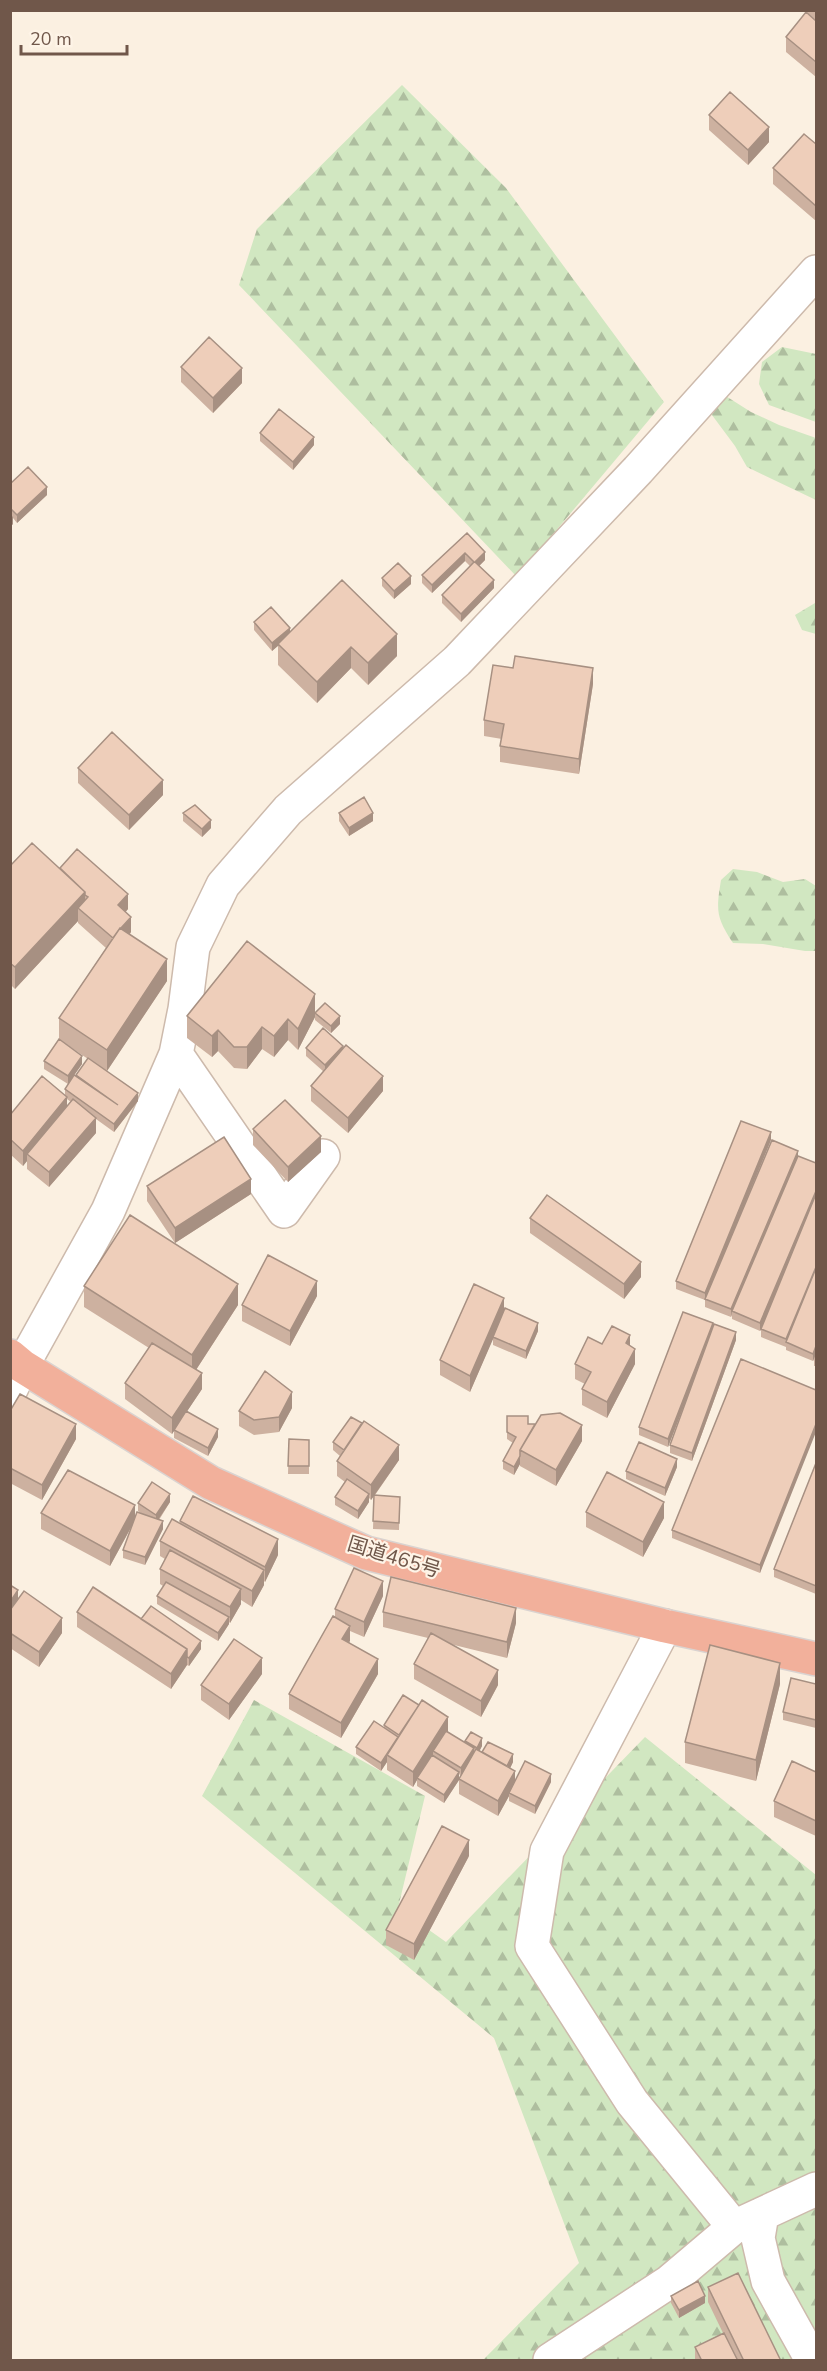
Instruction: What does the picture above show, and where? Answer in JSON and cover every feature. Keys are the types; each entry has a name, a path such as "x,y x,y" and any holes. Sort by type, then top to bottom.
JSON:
{"highway":[{"name":"国道465号","path":"14,1371 211,1483 366,1553 664,1626 816,1659"}],"street":[{"path":"14,1371 108,1211 176,1054 185,1009 193,947 223,885 288,810 457,661 531,585 816,272"},
{"path":"176,1054 284,1211 323,1156"},
{"path":"664,1626 547,1851 532,1946 632,2102 748,2221 758,2238 768,2281 812,2361"},
{"path":"550,2361 669,2282 748,2221 816,2188"}],"green space":[{"path":"402,85 506,188 664,402 517,577 239,285 257,229"},
{"path":"782,347 816,354 816,422 769,405 759,384 762,362"},
{"path":"721,393 751,412 816,438 816,500 747,467 735,446 709,411"},
{"path":"816,598 816,634 802,630 795,615 815,603"},
{"path":"733,869 757,872 783,882 805,879 816,886 816,951 763,944 733,943 720,920 718,899 721,880"},
{"path":"254,1700 425,1796 398,1908 446,1942 645,1737 816,1875 816,2360 483,2360 579,2263 494,2038 202,1796"}],"building":[{"path":"806,12 816,21 816,62 786,37"},
{"path":"730,92 769,127 748,150 709,115"},
{"path":"804,134 816,144 816,206 773,168"},
{"path":"209,337 242,368 213,398 181,367"},
{"path":"279,409 314,437 293,462 260,433"},
{"path":"28,467 47,487 17,515 10,508 10,484"},
{"path":"467,533 485,552 475,562 494,580 461,614 442,595 474,562 465,553 432,585 422,575"},
{"path":"398,563 411,576 394,591 382,578"},
{"path":"342,580 397,634 368,663 351,647 317,682 278,644"},
{"path":"271,607 290,628 272,643 254,622"},
{"path":"515,656 593,668 579,759 500,746 504,724 484,720 493,665 513,668"},
{"path":"112,732 163,780 129,815 78,768"},
{"path":"364,797 373,813 349,828 339,813"},
{"path":"195,805 211,820 202,829 183,813"},
{"path":"32,843 85,892 15,967 10,963 10,866"},
{"path":"77,849 128,894 118,905 131,917 113,938 78,908 88,897 60,868"},
{"path":"120,928 167,959 107,1050 59,1018"},
{"path":"247,941 315,994 298,1029 288,1019 274,1036 262,1027 247,1047 234,1047 218,1030 212,1036 187,1016"},
{"path":"325,1003 340,1016 331,1026 315,1013"},
{"path":"323,1028 343,1046 325,1065 306,1048"},
{"path":"59,1039 82,1056 68,1076 44,1061"},
{"path":"346,1045 383,1076 348,1118 311,1086"},
{"path":"88,1058 138,1093 114,1124 65,1089 74,1075 118,1105 76,1075"},
{"path":"42,1076 67,1097 23,1151 10,1139 10,1115"},
{"path":"73,1099 96,1118 49,1172 27,1154"},
{"path":"285,1100 321,1136 288,1167 253,1129"},
{"path":"741,1121 771,1132 705,1293 676,1281"},
{"path":"224,1137 251,1179 175,1228 147,1186"},
{"path":"772,1140 798,1151 731,1309 705,1299"},
{"path":"798,1156 816,1163 816,1191 760,1323 732,1311"},
{"path":"816,1194 816,1267 786,1339 761,1329"},
{"path":"547,1195 641,1262 624,1284 530,1218"},
{"path":"130,1215 238,1284 192,1355 84,1286"},
{"path":"268,1255 317,1281 290,1331 242,1305"},
{"path":"816,1268 816,1346 813,1354 786,1342"},
{"path":"474,1284 504,1298 470,1376 440,1360"},
{"path":"505,1308 538,1323 526,1351 493,1337"},
{"path":"683,1312 713,1323 668,1439 639,1427"},
{"path":"714,1324 736,1332 692,1453 670,1445"},
{"path":"612,1326 630,1335 626,1343 635,1349 607,1402 582,1389 591,1372 575,1364 588,1337 602,1344"},
{"path":"152,1343 202,1373 172,1418 125,1383"},
{"path":"741,1359 816,1390 816,1424 760,1565 672,1530"},
{"path":"265,1371 292,1392 279,1417 254,1420 239,1411"},
{"path":"20,1394 76,1424 42,1485 10,1468 10,1411"},
{"path":"186,1411 218,1429 208,1448 174,1430"},
{"path":"560,1413 582,1425 556,1470 520,1450 541,1415"},
{"path":"507,1416 528,1416 528,1424 535,1424 520,1450 520,1456 514,1467 503,1461 516,1437 507,1432"},
{"path":"351,1417 362,1423 344,1450 333,1442"},
{"path":"364,1421 399,1445 371,1485 337,1461"},
{"path":"289,1439 309,1440 309,1466 288,1466"},
{"path":"639,1442 677,1459 665,1488 626,1471"},
{"path":"816,1463 816,1586 774,1569"},
{"path":"68,1470 135,1505 110,1551 41,1513"},
{"path":"607,1472 664,1502 643,1542 586,1512"},
{"path":"347,1479 369,1494 358,1511 335,1497"},
{"path":"152,1482 170,1494 156,1515 138,1503"},
{"path":"374,1495 400,1497 399,1523 373,1521"},
{"path":"193,1496 278,1539 265,1567 180,1521"},
{"path":"137,1512 163,1521 145,1557 123,1550"},
{"path":"172,1519 264,1570 252,1591 160,1541"},
{"path":"170,1550 241,1589 230,1607 160,1569"},
{"path":"354,1568 383,1581 364,1622 335,1609"},
{"path":"391,1577 516,1608 507,1642 383,1612"},
{"path":"166,1582 229,1617 218,1633 157,1596"},
{"path":"10,1585 18,1590 10,1602"},
{"path":"93,1587 187,1649 171,1674 77,1612"},
{"path":"24,1591 62,1618 39,1652 10,1633 10,1610"},
{"path":"151,1606 201,1641 189,1658 187,1649 141,1619"},
{"path":"333,1616 350,1626 342,1639 378,1659 341,1723 289,1694"},
{"path":"431,1633 498,1670 481,1701 414,1664"},
{"path":"234,1639 262,1658 229,1704 201,1685"},
{"path":"710,1645 780,1663 756,1760 685,1742"},
{"path":"791,1678 816,1684 816,1720 783,1712"},
{"path":"403,1695 419,1705 399,1735 384,1725"},
{"path":"422,1700 448,1717 413,1772 387,1755"},
{"path":"374,1721 398,1737 381,1763 356,1747"},
{"path":"446,1731 474,1748 461,1768 433,1751"},
{"path":"471,1732 482,1738 477,1748 465,1741"},
{"path":"488,1742 513,1754 507,1766 482,1752"},
{"path":"476,1749 515,1771 498,1801 459,1779"},
{"path":"432,1755 459,1772 444,1795 417,1778"},
{"path":"525,1761 551,1774 535,1806 509,1793"},
{"path":"792,1761 816,1772 816,1821 774,1801"},
{"path":"442,1826 469,1840 414,1944 386,1930"},
{"path":"738,2273 781,2361 744,2361 708,2287"},
{"path":"698,2281 705,2296 679,2310 671,2296"},
{"path":"724,2333 738,2361 702,2361 695,2347"}]}
